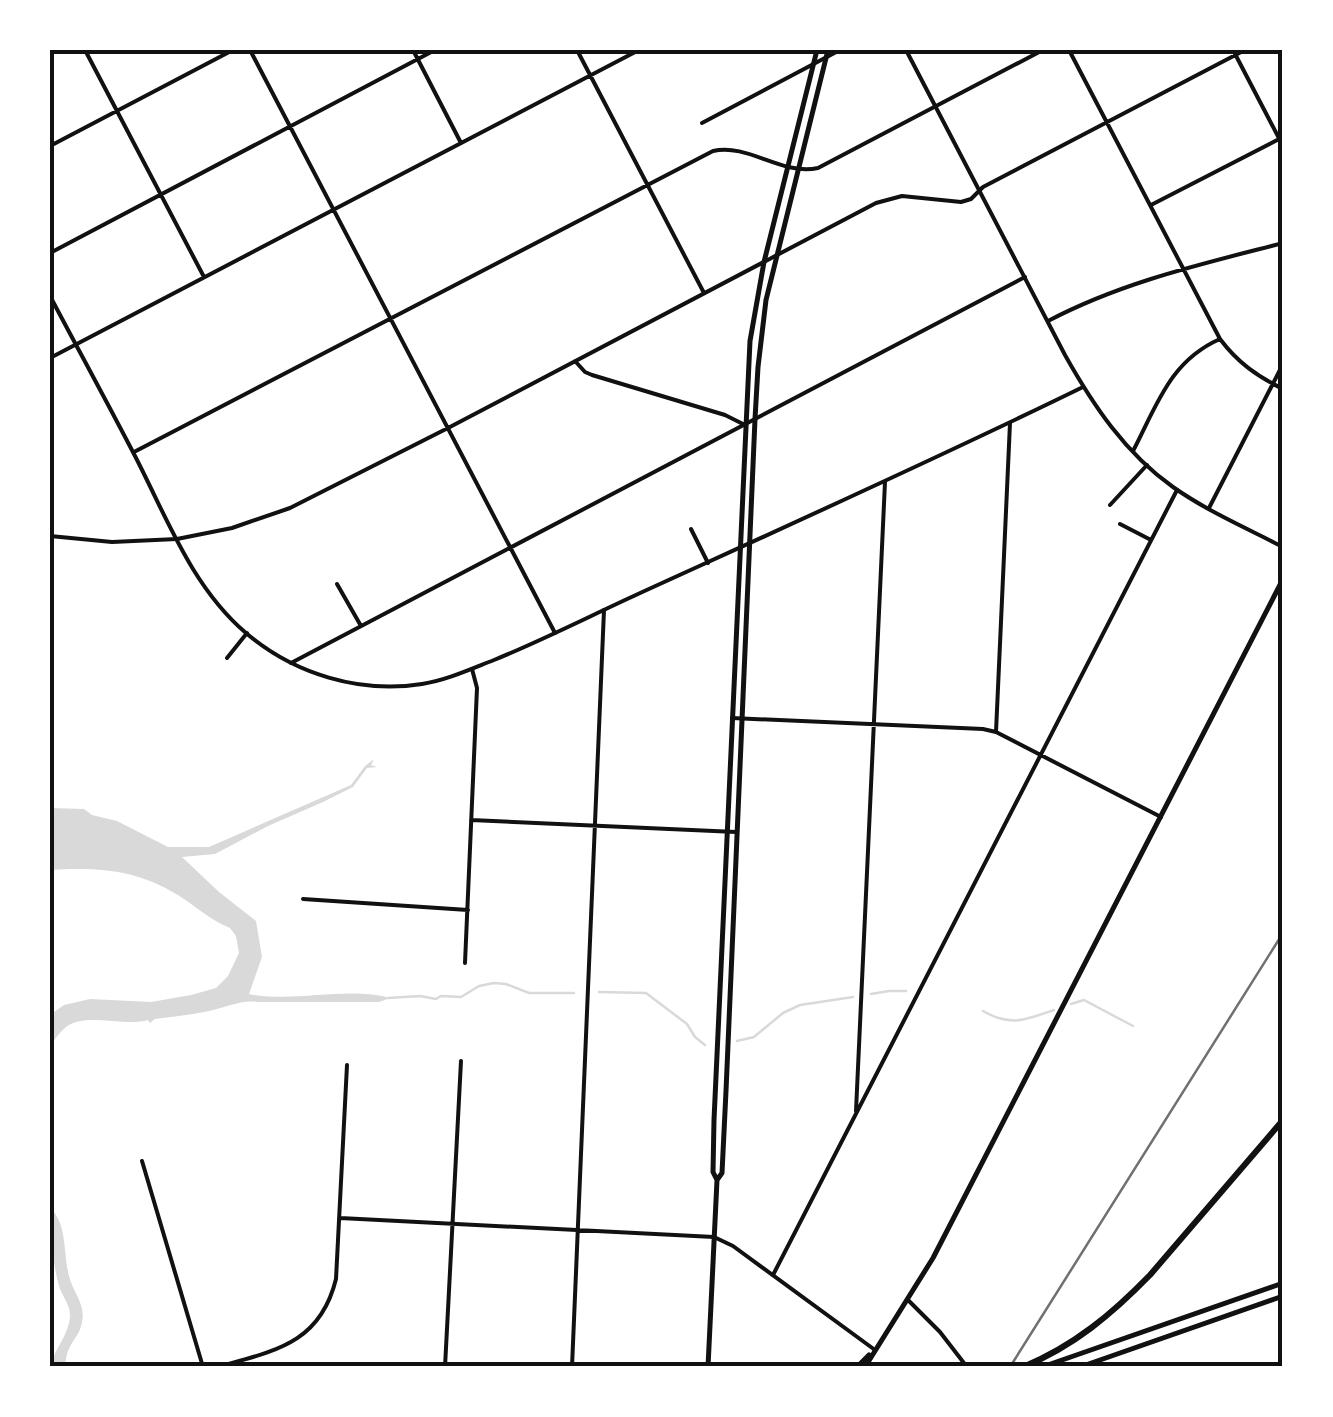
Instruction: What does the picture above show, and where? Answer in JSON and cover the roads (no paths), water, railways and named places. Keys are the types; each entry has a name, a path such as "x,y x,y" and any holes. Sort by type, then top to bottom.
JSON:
{"highway":[{"path":"1023,1367 1083,1336 1127,1299 1283,1120"}],"main road":[{"path":"717,1180 712,1172 750,341 764,262 817,50"},
{"path":"708,1367 717,1180 722,1173 761,334 766,300 828,53"},
{"path":"861,1367 909,1301 934,1258 1283,579"},
{"path":"716,1090 726,1091"},
{"path":"1042,1367 1283,1282"},
{"path":"1080,1367 1283,1296"}],"street":[{"path":"85,50 204,278"},
{"path":"50,146 233,50"},
{"path":"250,50 555,633"},
{"path":"413,50 461,143"},
{"path":"50,252 436,50"},
{"path":"577,50 704,294"},
{"path":"50,358 639,50"},
{"path":"702,123 840,50"},
{"path":"906,50 1083,387 1110,426 1177,490 1283,547"},
{"path":"134,453 705,154 736,150 798,169 818,168 1043,50"},
{"path":"1070,50 1220,339 1239,362 1283,390"},
{"path":"50,536 112,542 177,539 232,528 290,508 885,199 971,199 979,190 1245,50"},
{"path":"1234,53 1283,146"},
{"path":"1151,205 1281,138"},
{"path":"1048,321 1107,293 1283,243"},
{"path":"291,662 1025,277"},
{"path":"50,296 189,564 209,594 247,634 291,662 357,684 387,686 440,680 472,669 885,482 1083,387"},
{"path":"1133,451 1178,369 1194,352 1220,339"},
{"path":"574,361 592,375 725,415 745,425"},
{"path":"1209,508 1283,364"},
{"path":"996,732 1010,422"},
{"path":"1110,505 1147,465"},
{"path":"856,1116 885,482"},
{"path":"773,1276 1177,490"},
{"path":"1120,524 1152,540"},
{"path":"691,529 708,563"},
{"path":"338,584 360,626"},
{"path":"572,1367 604,610"},
{"path":"226,658 247,634"},
{"path":"464,964 478,688 472,669"},
{"path":"732,718 996,732 1161,816"},
{"path":"472,820 738,832"},
{"path":"303,898 468,910"},
{"path":"446,1367 461,1061"},
{"path":"218,1367 293,1342 312,1326 328,1303 336,1278 348,1065"},
{"path":"142,1161 203,1367"},
{"path":"340,1218 714,1237 733,1246 875,1350"},
{"path":"909,1301 967,1367"}],"waterway":[{"path":"388,998 461,997 479,986 494,983 529,993 574,993"},
{"path":"871,994 906,991"},
{"path":"599,992 646,993 687,1024 705,1045"},
{"path":"737,1041 754,1037 783,1013 800,1005 853,997"},
{"path":"1071,1004 1084,1000 1133,1026"},
{"path":"983,1011 1002,1019 1018,1020 1054,1010"}],"railway":[{"path":"1010,1367 1283,933"}]}
